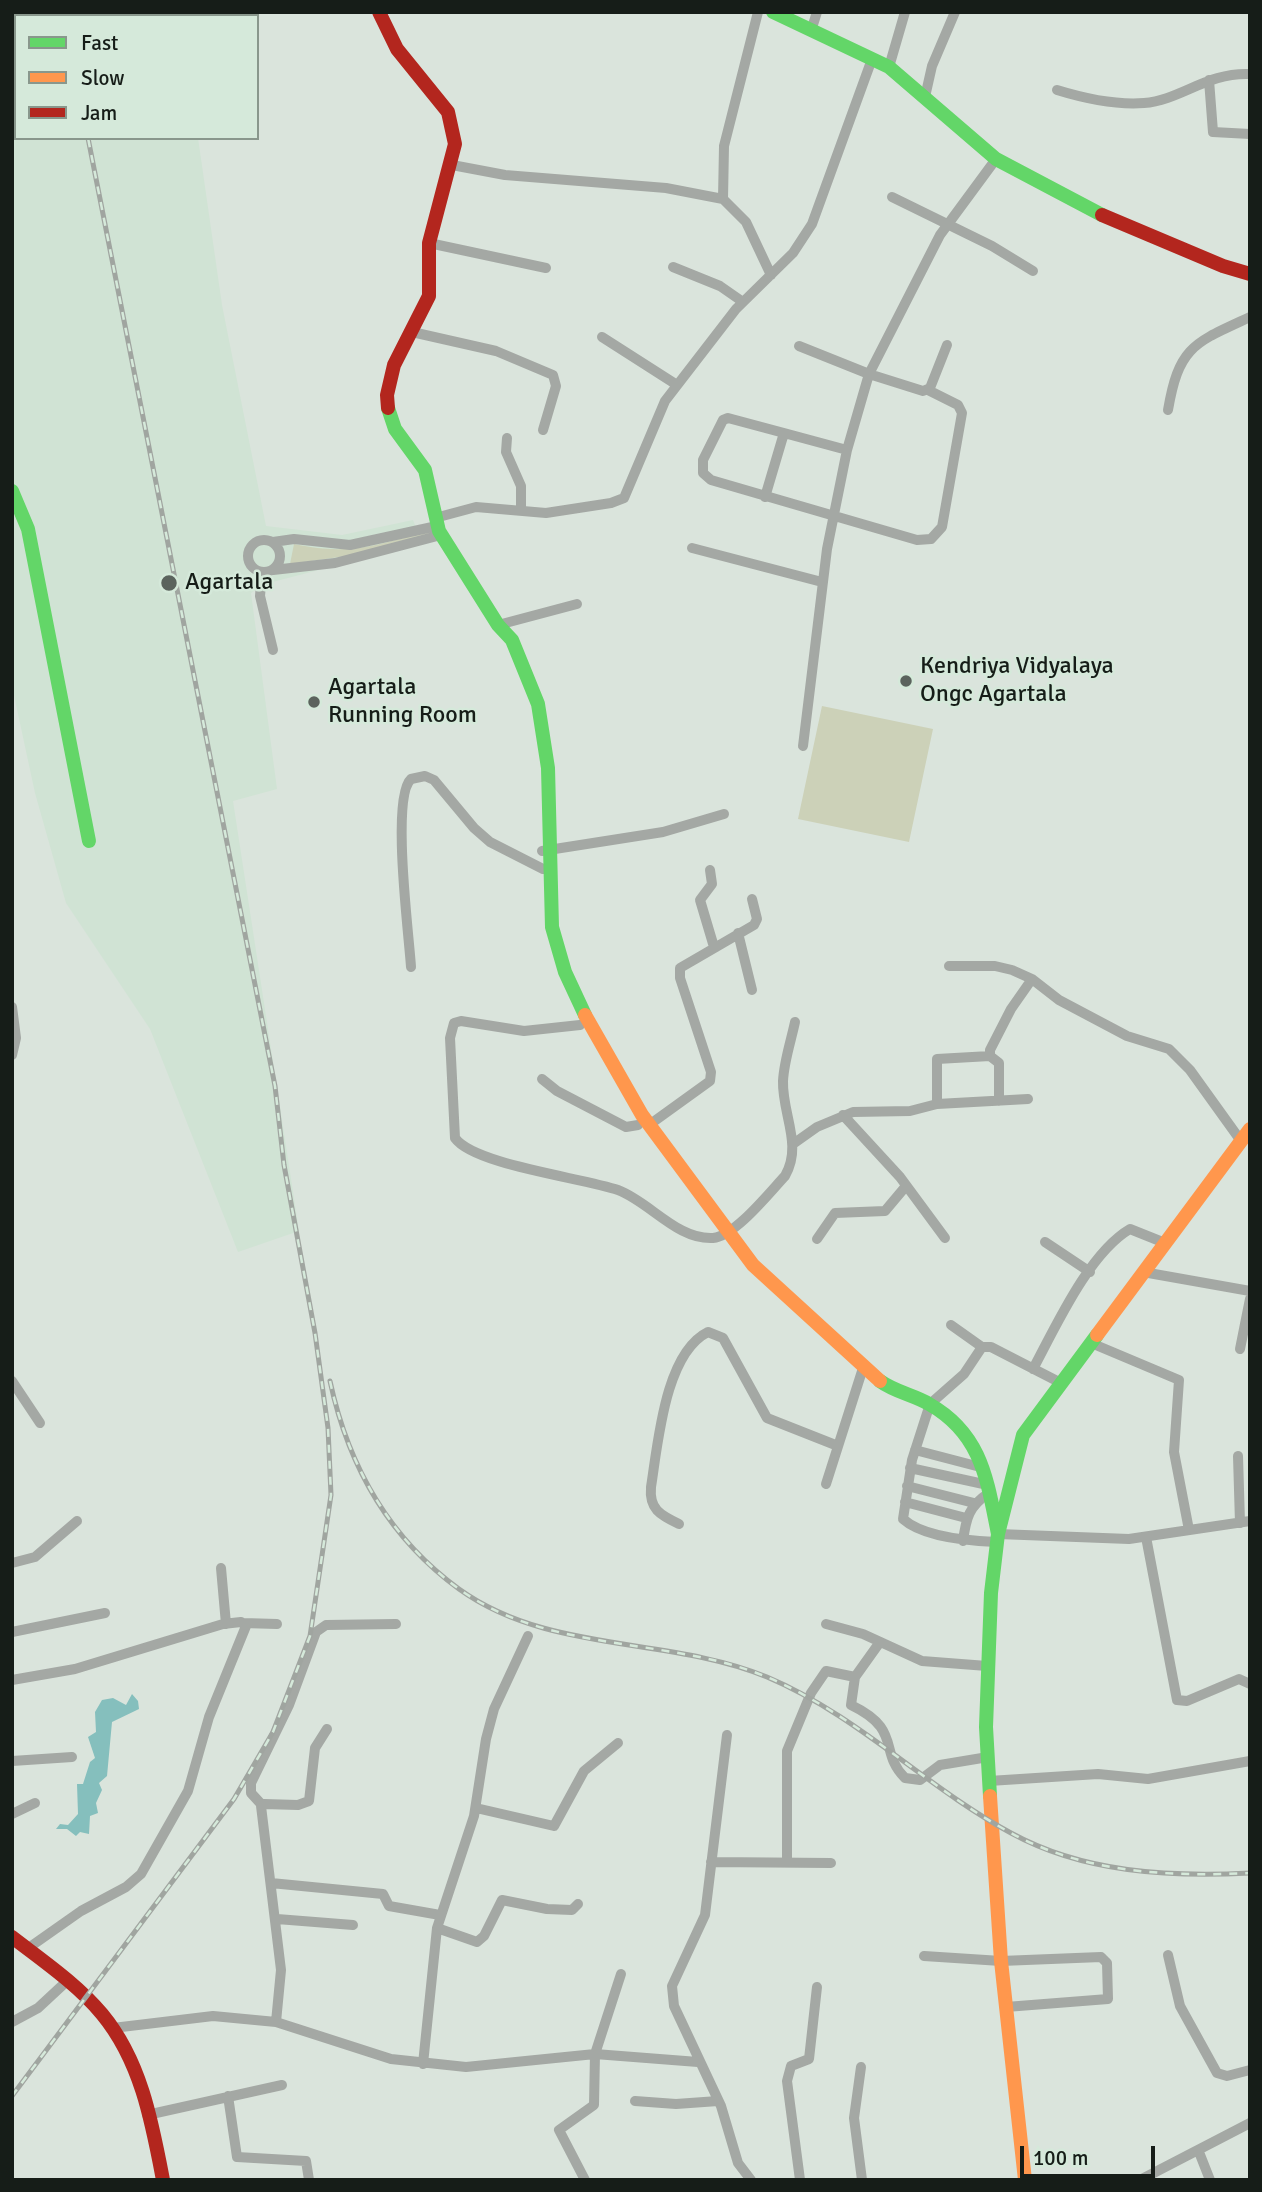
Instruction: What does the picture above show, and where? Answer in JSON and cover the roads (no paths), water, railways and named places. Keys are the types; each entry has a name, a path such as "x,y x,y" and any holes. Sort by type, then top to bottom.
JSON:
{"street":[{"path":"379,12 397,49 448,112 454,132 452,165 429,243 429,296 394,365 387,407 395,429 425,470 433,495 438,526 498,625 512,640 538,704 547,758 546,850 554,939 578,1015"},
{"path":"723,199 724,146 758,12"},
{"path":"773,12 889,67 996,159 1108,218 1223,267 1250,274"},
{"path":"811,31 817,12"},
{"path":"889,67 905,12"},
{"path":"925,97 932,66 955,12"},
{"path":"438,526 350,545 285,539 273,542 258,541 249,552 253,567 268,571 320,566 438,526 476,507 546,513 611,503 624,498 654,422 677,386 743,302 793,253 812,224 872,59"},
{"path":"1057,90 1081,97 1145,103 1223,74 1250,74"},
{"path":"1209,80 1213,132 1250,134"},
{"path":"803,746 832,517 847,450 869,374 947,226 996,159"},
{"path":"452,165 505,175 666,188 723,199 746,222 771,275"},
{"path":"892,197 992,246 1033,271"},
{"path":"429,243 546,268"},
{"path":"673,268 720,286 743,302"},
{"path":"1168,410 1174,379 1186,354 1207,337 1250,317"},
{"path":"412,332 496,351 553,374 556,386 543,430"},
{"path":"602,337 677,386"},
{"path":"928,390 947,345"},
{"path":"799,346 869,374 928,390 958,405 962,413 938,535 931,539 917,540 765,497 711,480 704,473 703,460 716,430 728,418 847,450"},
{"path":"765,497 784,433"},
{"path":"507,438 506,452 521,486 522,511"},
{"path":"12,491 28,529 89,841"},
{"path":"273,542 281,556 268,571 260,596 273,650"},
{"path":"692,548 822,582"},
{"path":"498,625 577,604"},
{"path":"411,967 400,816 403,790 411,779 425,776 435,780 474,828 490,842 543,869"},
{"path":"546,850 663,832 724,814"},
{"path":"546,850 543,869 547,941 578,1015 641,1121 771,1284 863,1368 887,1386 930,1404 968,1435 984,1468 997,1538"},
{"path":"710,870 712,884 700,900 714,947"},
{"path":"542,1079 557,1091 625,1126 641,1121 710,1081 711,1072 680,973 684,965 756,922 752,899"},
{"path":"738,933 752,990"},
{"path":"949,966 995,966 1032,979 1059,1000 1127,1036 1161,1046 1176,1054 1245,1135 1023,1435 997,1538 987,1666 989,1781 1006,2007 1025,2180"},
{"path":"990,1056 1005,1019 1032,979"},
{"path":"12,1007 16,1038 12,1055"},
{"path":"578,1015 531,1031 461,1021 454,1023 450,1031 450,1051 454,1128 459,1144 514,1164 619,1191 695,1236 710,1238 728,1233 785,1176 793,1159 783,1081 795,1022"},
{"path":"937,1104 937,1059 990,1056 999,1063 999,1101"},
{"path":"793,1144 843,1115 862,1111 910,1111 937,1104 1028,1100"},
{"path":"843,1115 906,1186 944,1238"},
{"path":"817,1239 835,1213 885,1211 906,1186"},
{"path":"1033,1368 1090,1272 1113,1241 1128,1229 1165,1243"},
{"path":"1045,1242 1090,1272"},
{"path":"1143,1272 1250,1291"},
{"path":"1240,1349 1250,1299"},
{"path":"951,1325 982,1347 991,1347 1061,1383"},
{"path":"679,1524 655,1510 651,1502 652,1487 676,1368 698,1337 708,1332 723,1338 767,1419 838,1447"},
{"path":"1091,1343 1179,1380 1174,1452 1189,1530"},
{"path":"982,1347 964,1374 930,1404 907,1486 902,1516 905,1522 963,1541 997,1538 1146,1537 1245,1522 1238,1456"},
{"path":"826,1484 863,1368"},
{"path":"12,1381 40,1423"},
{"path":"915,1450 984,1468"},
{"path":"911,1468 988,1489"},
{"path":"907,1486 974,1503"},
{"path":"963,1541 966,1518 974,1503 988,1489"},
{"path":"905,1502 966,1518"},
{"path":"12,1563 35,1557 77,1521"},
{"path":"1146,1537 1177,1700 1187,1701 1239,1679 1250,1684"},
{"path":"221,1568 226,1624"},
{"path":"12,1632 105,1612"},
{"path":"27,1949 81,1911 127,1887 141,1874 188,1791 209,1717 246,1628 243,1623"},
{"path":"12,1680 75,1669 226,1624 277,1624"},
{"path":"276,2022 281,1970 277,1919 262,1805 251,1793 251,1783 289,1705 316,1632 326,1625 397,1624"},
{"path":"826,1624 922,1661 987,1666"},
{"path":"423,2064 440,1915 476,1808 486,1740 494,1709 528,1636"},
{"path":"880,1643 856,1677 851,1705 874,1718 884,1729 898,1772 905,1779 920,1780 940,1765 988,1757"},
{"path":"787,1862 787,1751 790,1739 801,1722 811,1693 826,1671 856,1677"},
{"path":"262,1805 298,1805 309,1801 315,1748 327,1729"},
{"path":"727,1735 705,1915 673,1986 674,2006 698,2062 719,2101 738,2163 751,2180"},
{"path":"476,1808 554,1826 584,1771 618,1742"},
{"path":"12,1761 72,1757"},
{"path":"989,1781 1098,1774 1148,1779 1250,1761"},
{"path":"12,1814 35,1804"},
{"path":"711,1862 831,1863"},
{"path":"271,1883 383,1894 389,1906 440,1915"},
{"path":"437,1928 477,1942 484,1936 502,1900 553,1910 572,1910 578,1904"},
{"path":"277,1919 353,1926"},
{"path":"12,1937 85,1997 113,2028 132,2062 163,2180"},
{"path":"1168,1955 1180,2006 1217,2073 1227,2076 1250,2070"},
{"path":"924,1956 1002,1961 1101,1957 1108,1963 1108,1999 1006,2007"},
{"path":"585,2180 559,2130 594,2105 595,2054 621,1974"},
{"path":"12,2022 38,2008 66,1982"},
{"path":"800,2180 787,2081 791,2066 809,2059 817,1987"},
{"path":"113,2028 213,2016 276,2022 327,2041 423,2064 466,2067 595,2054 698,2062"},
{"path":"861,2067 854,2118 862,2180"},
{"path":"147,2115 282,2085"},
{"path":"228,2096 237,2157 306,2161 309,2180"},
{"path":"635,2101 676,2104 719,2101"},
{"path":"1140,2180 1199,2152 1250,2123"},
{"path":"1199,2152 1210,2180"}],"water":[{"path":"132,1694 138,1701 139,1709 112,1722 107,1776 99,1783 102,1790 96,1803 98,1813 90,1816 89,1834 80,1832 76,1836 67,1829 56,1829 60,1824 68,1825 78,1814 77,1784 83,1784 90,1762 95,1758 88,1737 96,1732 95,1712 102,1700 113,1698 126,1705"}],"railway":[{"path":"12,2096 234,1799 273,1732 310,1636 331,1495 328,1428 315,1333 284,1165 275,1086 88,140"},
{"path":"330,1381 348,1442 360,1470 392,1523 434,1569 459,1589 494,1610 570,1635 690,1655 767,1677 831,1711 980,1815 1011,1833 1068,1857 1128,1870 1158,1873 1250,1873"}],"place":[{"name":"Agartala","path":"169,583"},
{"name":"Kendriya Vidyalaya Ongc Agartala","path":"906,681"},
{"name":"Agartala Running Room","path":"314,702"}]}
